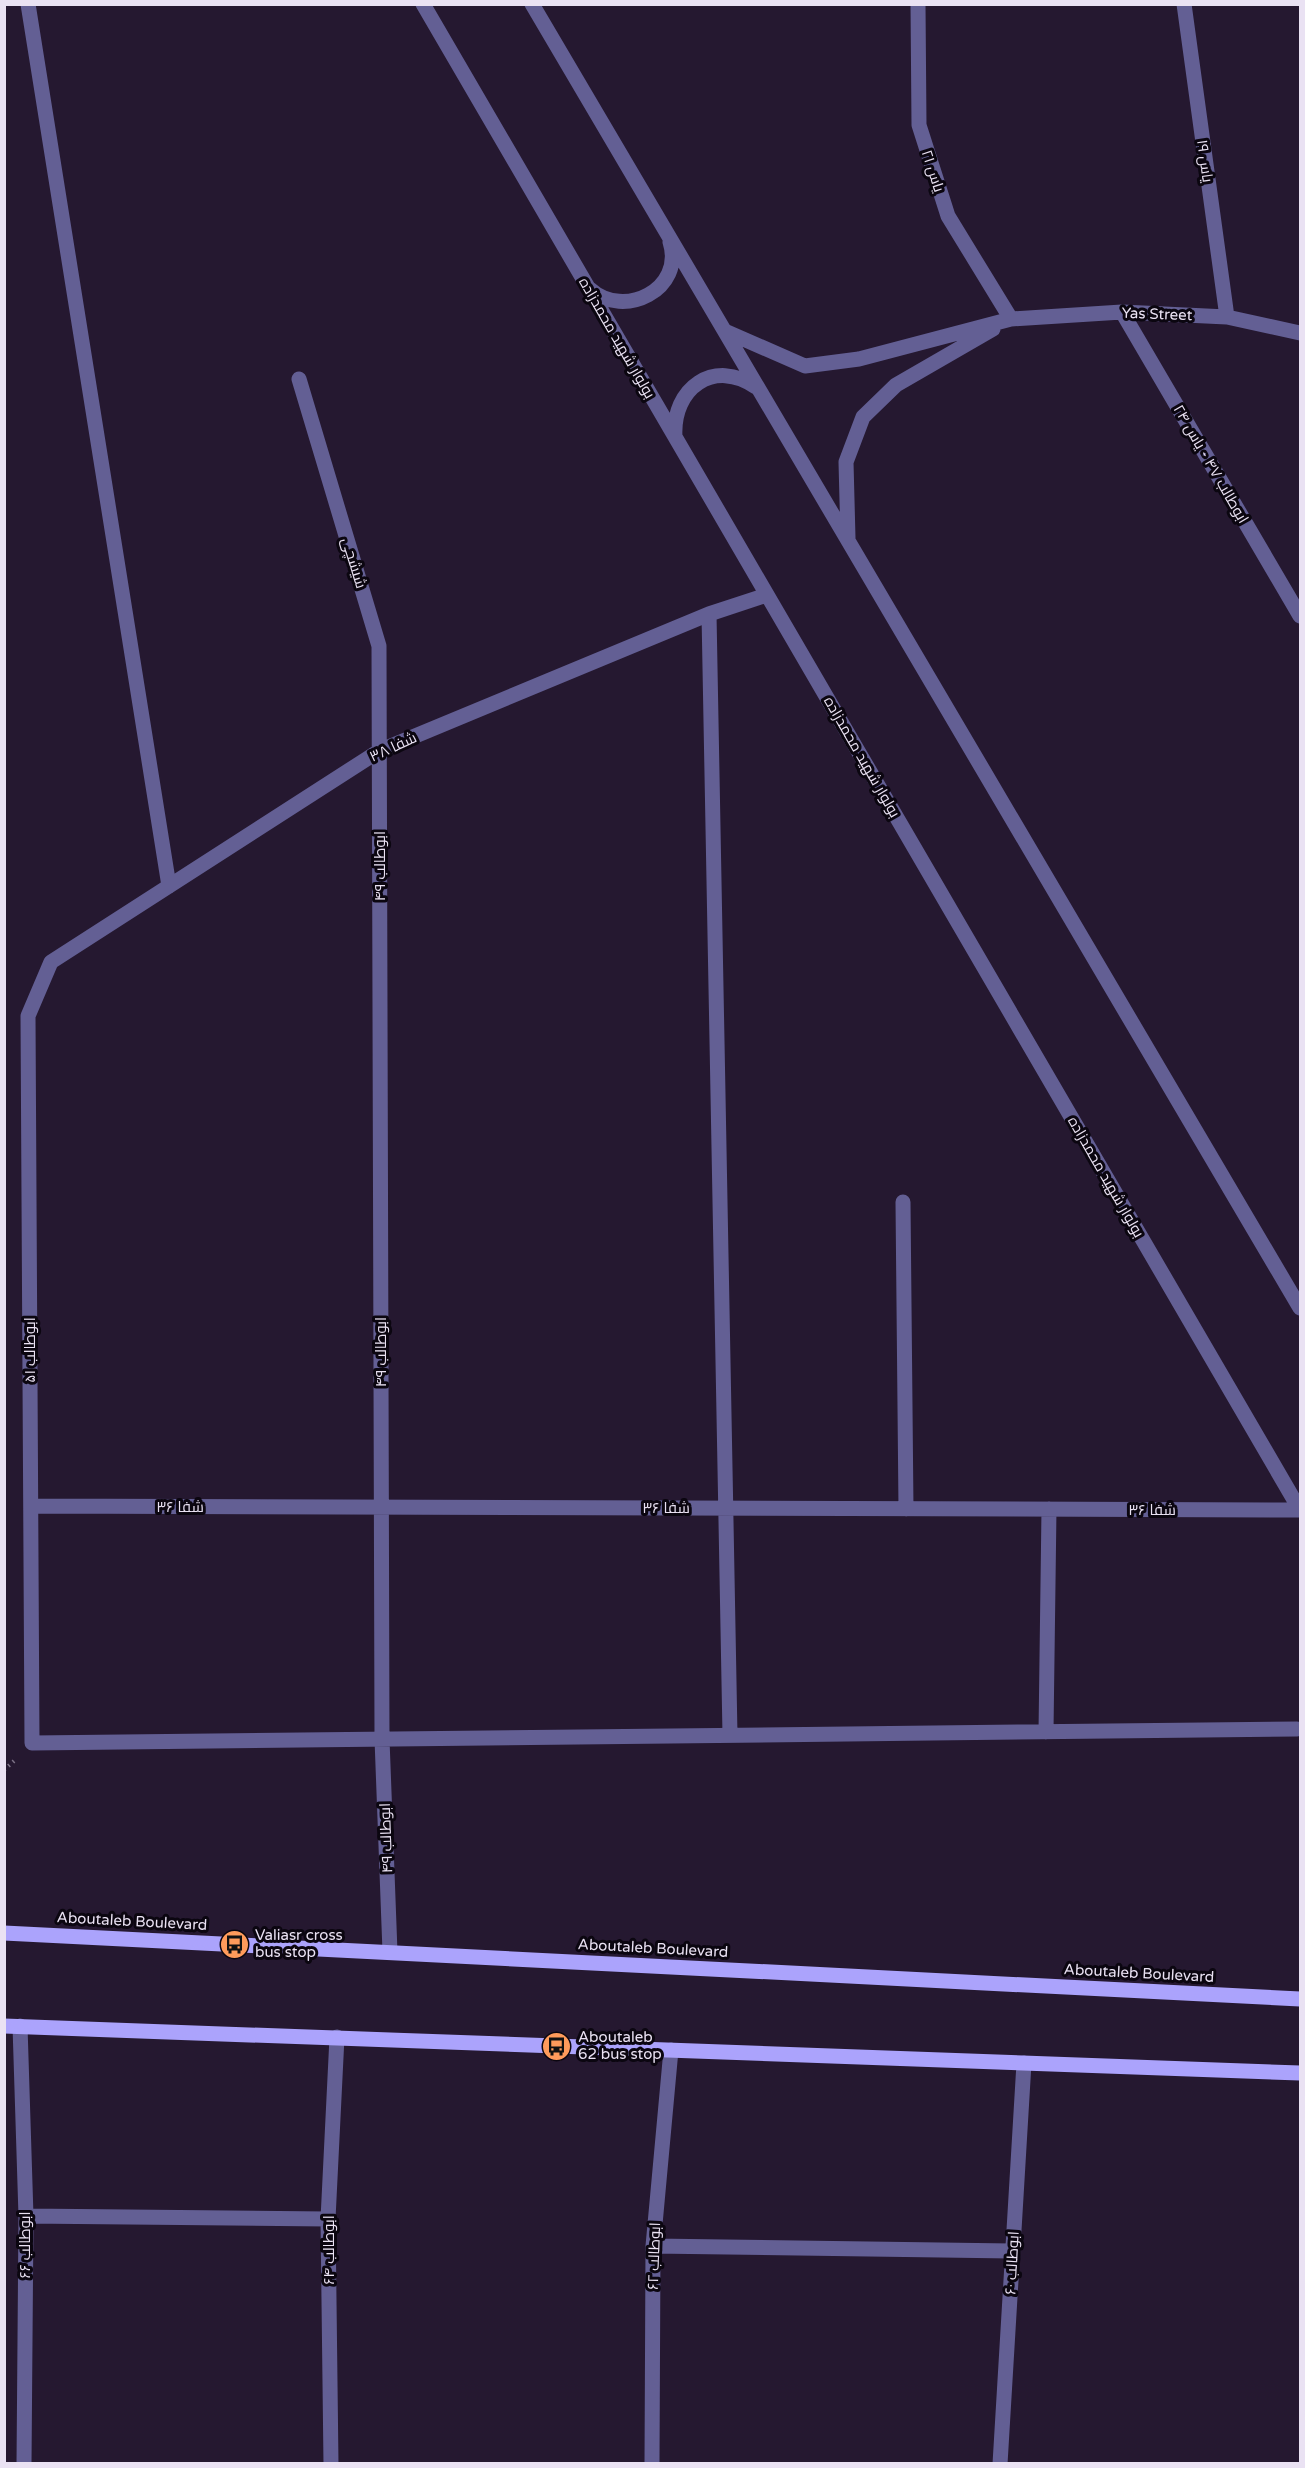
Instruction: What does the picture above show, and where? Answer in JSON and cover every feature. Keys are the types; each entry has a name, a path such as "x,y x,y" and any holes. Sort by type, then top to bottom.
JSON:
{"main road":[{"name":"Aboutaleb Boulevard","path":"4,1933 1299,1997"},
{"path":"12,2026 1300,2073"}],"street":[{"path":"28,4 169,886"},
{"name":"بولوار شهید محمدزاده","path":"423,4 1300,1510"},
{"path":"532,4 1300,1308"},
{"name":"یاس ۲۱","path":"918,4 919,125 948,216 1011,319"},
{"name":"یاس ۱۹","path":"1184,4 1227,317"},
{"path":"586,285 596,295 622,303 649,296 660,287 670,269 672,248 668,235"},
{"name":"Yas Street","path":"725,331 805,366 859,359 1011,319 1122,312 1227,317 1300,333"},
{"name":"ابوطالب ۴۷ - یاس ۲۴","path":"1122,312 1300,615"},
{"path":"848,540 846,462 863,417 897,385 1011,319"},
{"path":"675,437 674,422 678,406 686,392 698,382 713,376 729,376 745,380 759,389"},
{"name":"شیشچی","path":"299,379 379,646 379,751"},
{"name":"شفا ۳۸","path":"51,962 379,751 709,614 767,595"},
{"path":"709,614 730,1736"},
{"name":"ابوطالب ۴۹","path":"379,751 382,1739 390,1952"},
{"name":"ابوطالب ۵۱","path":"51,962 28,1016 32,1743 382,1739"},
{"path":"903,1202 906,1509"},
{"name":"شفا ۳۶","path":"31,1506 1300,1510"},
{"path":"1046,1732 1049,1509"},
{"path":"382,1739 1297,1729"},
{"name":"ابوطالب ۶۶","path":"12,2026 26,2216 24,2463"},
{"name":"ابوطالب ۶۴","path":"331,2463 328,2219 337,2037"},
{"name":"ابوطالب ۶۲","path":"652,2463 653,2246 671,2050"},
{"name":"ابوطالب ۶۰","path":"1000,2463 1024,2063"},
{"path":"26,2216 328,2219"},
{"path":"653,2246 1012,2251"}],"place":[{"name":"Valiasr cross bus stop","path":"234,1944"},
{"name":"Aboutaleb 62 bus stop","path":"557,2046"}]}
